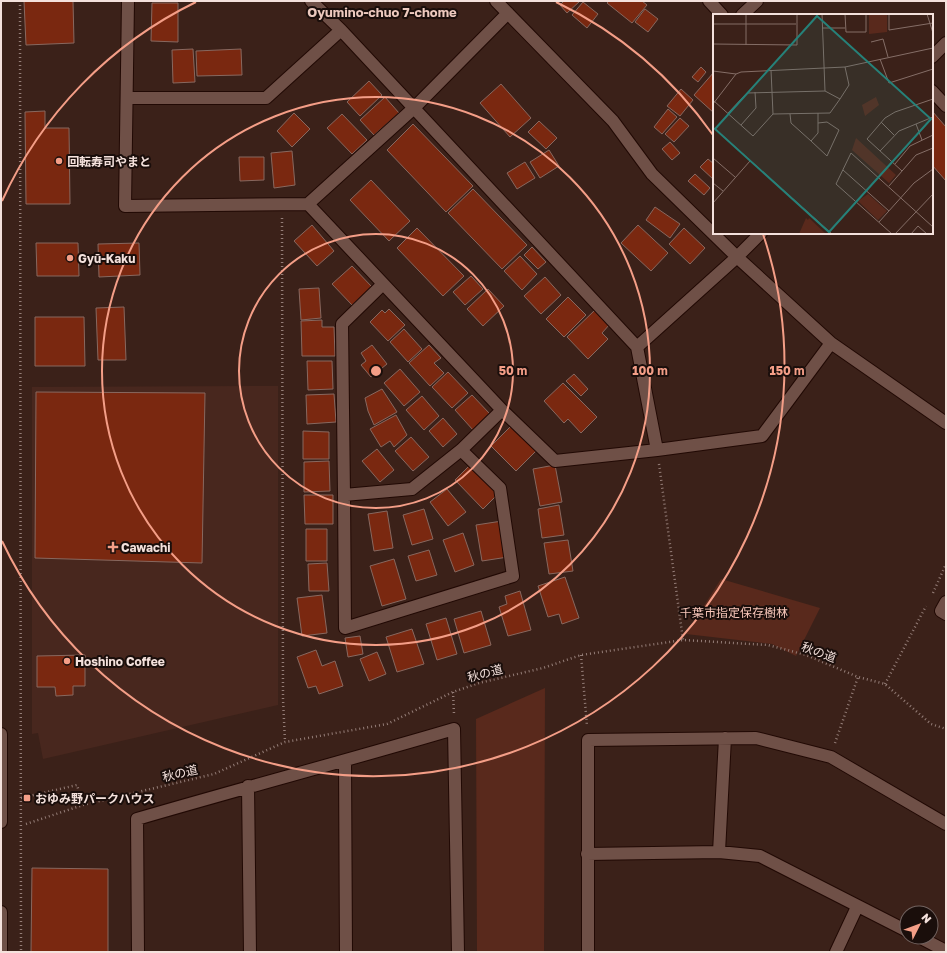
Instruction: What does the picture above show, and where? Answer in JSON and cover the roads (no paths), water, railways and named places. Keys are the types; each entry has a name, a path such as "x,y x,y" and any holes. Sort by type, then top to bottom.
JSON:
{"street":[{"path":"128,1 125,206 282,203 308,204 414,108 508,13"},
{"path":"311,1 414,108 638,347 657,450"},
{"path":"496,1 613,121 652,174 713,233"},
{"path":"709,1 721,14"},
{"path":"743,14 757,1"},
{"path":"127,98 266,98 340,30"},
{"path":"933,56 946,43"},
{"path":"933,92 946,106"},
{"path":"308,204 502,410 555,461 657,450 762,436 831,343"},
{"path":"714,234 831,343 946,423"},
{"path":"638,347 738,257 760,234"},
{"path":"383,284 342,324 345,628 513,576 500,488 461,450"},
{"path":"344,495 412,489 461,450 502,410"},
{"path":"946,602 941,611 946,614"},
{"path":"138,952 137,819 248,786 454,729 458,952"},
{"path":"1,734 1,822"},
{"path":"719,852 725,738"},
{"path":"588,952 588,740 756,738 831,757 946,824"},
{"path":"345,760 346,952"},
{"path":"248,786 250,952"},
{"path":"587,854 719,852 760,856 899,927"},
{"path":"836,952 858,906"},
{"path":"1,912 2,952"},
{"path":"936,945 946,950"}],"place":[{"name":"回転寿司やまと","path":"59,161"},
{"name":"Gyū-Kaku","path":"70,258"},
{"name":"Cawachi","path":"113,547"},
{"name":"Hoshino Coffee","path":"67,661"},
{"name":"おゆみ野パークハウス","path":"27,798"}],"district":[{"name":"Oyumino-chuo 7-chome","path":"382,12"}],"park label":[{"name":"千葉市指定保存樹林","path":"734,612"}]}
